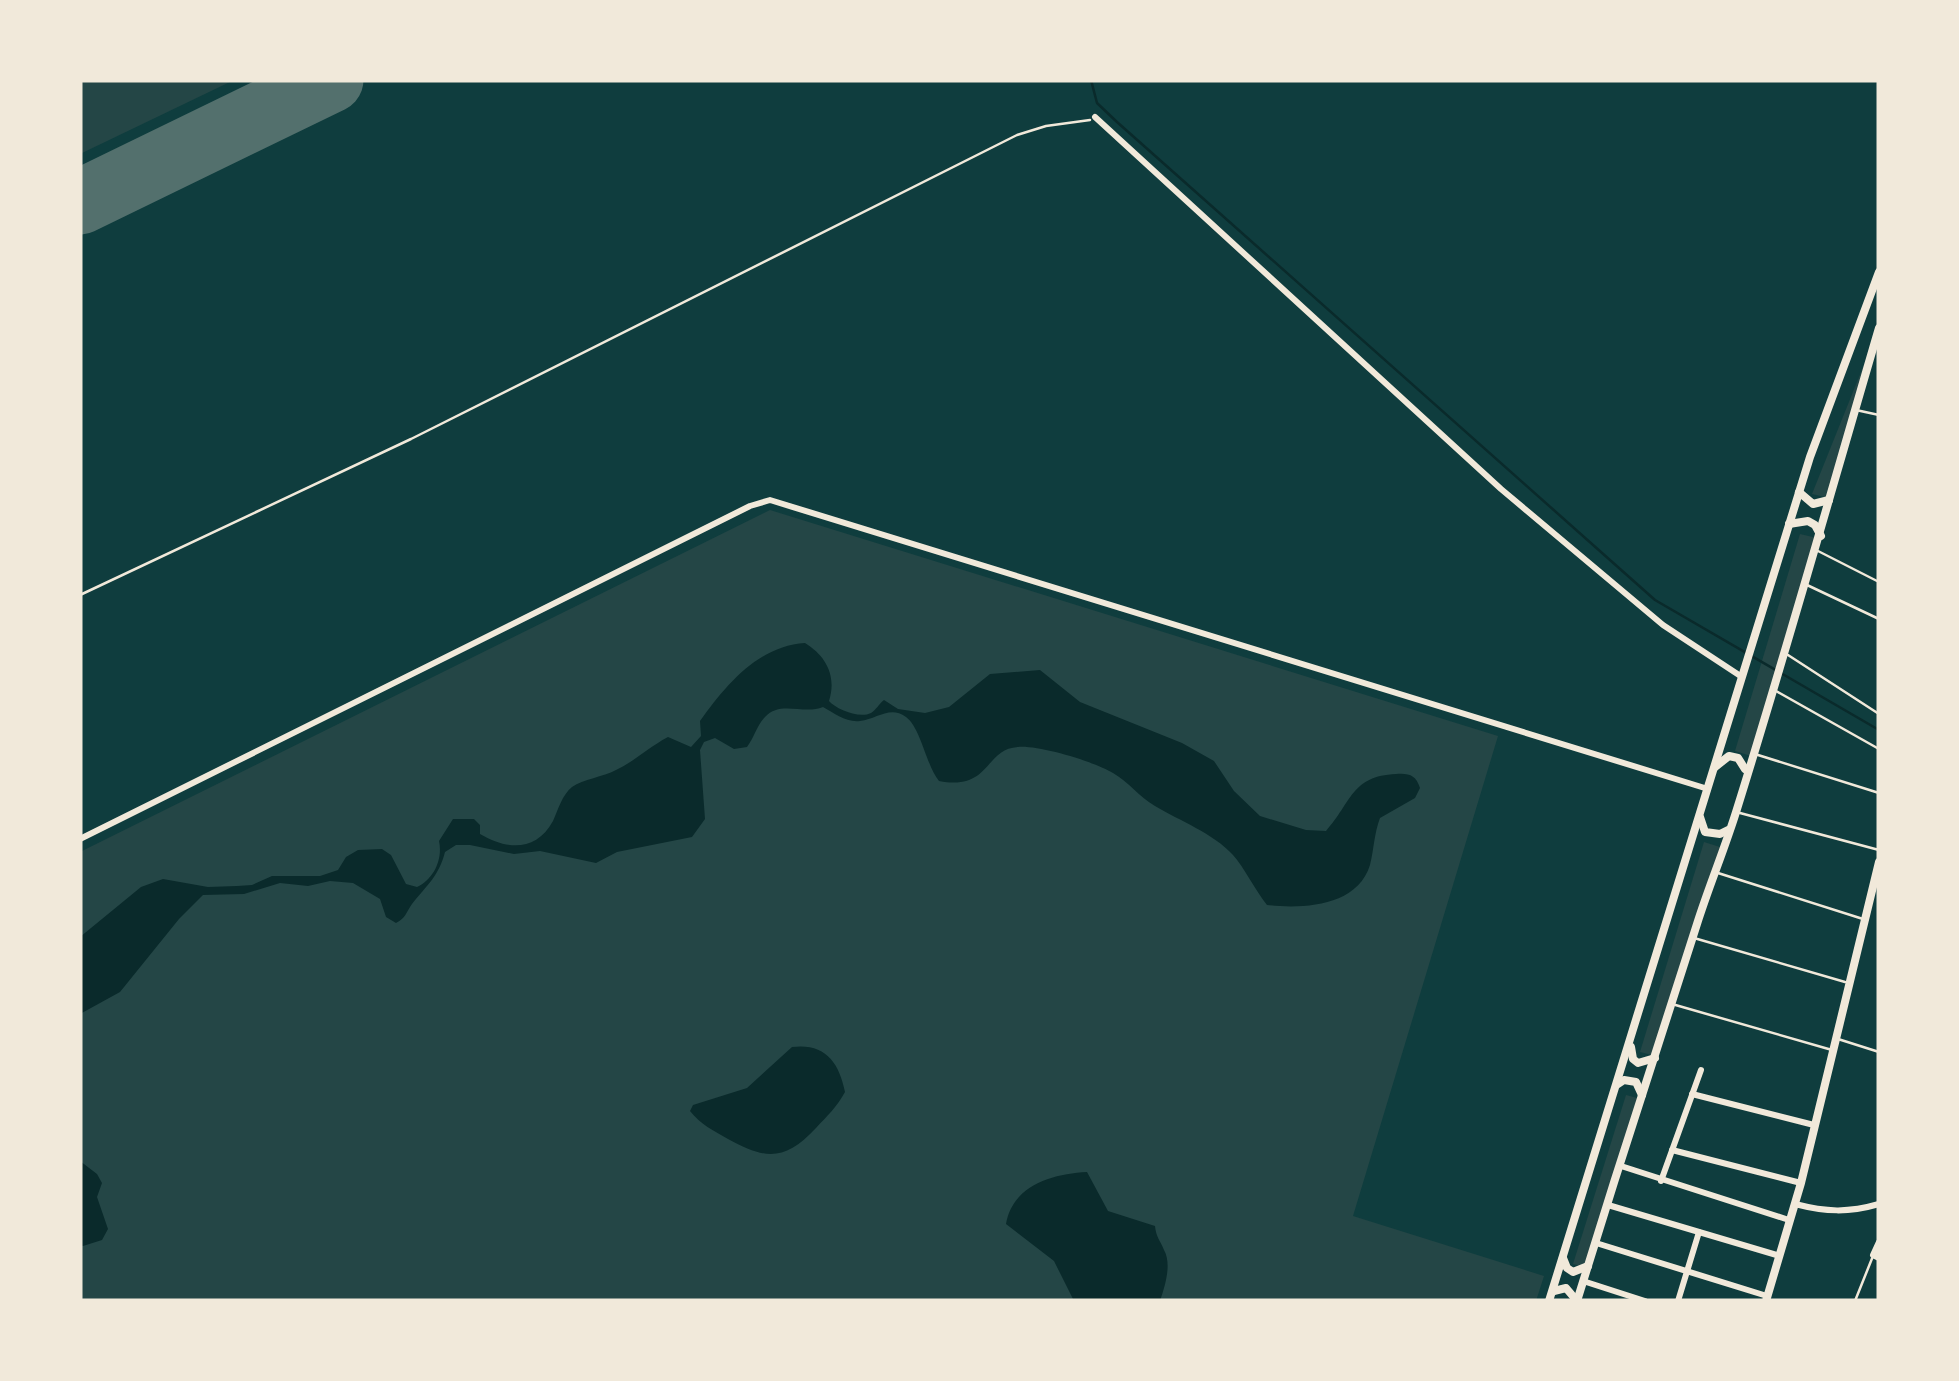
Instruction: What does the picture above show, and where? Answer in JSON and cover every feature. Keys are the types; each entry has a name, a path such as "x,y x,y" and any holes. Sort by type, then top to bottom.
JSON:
{"street":[{"path":"1093,119 1501,489 1663,624 1742,676"},
{"path":"1550,1297 1799,492 1879,272"},
{"path":"1577,1301 1736,812 1879,331"},
{"path":"1799,492 1814,504 1830,500"},
{"path":"80,839 750,506 770,500 1708,789"},
{"path":"1789,524 1808,521 1821,536"},
{"path":"1715,767 1729,756 1738,758 1746,774"},
{"path":"1700,817 1705,832 1712,835 1728,829"},
{"path":"1596,1243 1766,1299 1795,1204 1878,867"},
{"path":"1632,1042 1631,1054 1638,1062 1655,1058"},
{"path":"1661,1181 1701,1070"},
{"path":"1618,1084 1624,1080 1636,1082 1642,1095"},
{"path":"1692,1094 1814,1124"},
{"path":"1672,1150 1800,1183"},
{"path":"1622,1166 1790,1220"},
{"path":"1795,1204 1827,1212 1854,1212 1878,1204"},
{"path":"1608,1205 1780,1256"},
{"path":"1678,1301 1699,1232"},
{"path":"1876,1257 1879,1242"},
{"path":"1562,1258 1573,1272 1588,1266"},
{"path":"1583,1282 1644,1301"},
{"path":"1550,1297 1558,1288 1566,1288 1577,1301"}],"lane":[{"path":"80,595 411,439 1017,135 1093,119"},
{"path":"1854,409 1879,415"},
{"path":"1816,550 1879,582"},
{"path":"1806,584 1879,620"},
{"path":"1784,653 1879,714"},
{"path":"1772,688 1879,749"},
{"path":"1752,754 1879,792"},
{"path":"1736,812 1879,850"},
{"path":"1714,872 1864,920"},
{"path":"1692,938 1848,983"},
{"path":"1672,1004 1834,1050"},
{"path":"1836,1039 1879,1052"},
{"path":"1878,1204 1879,1196"},
{"path":"1855,1301 1876,1257"}],"shaded area":[{"path":"80,80 234,80 80,154"},
{"path":"1879,317 1879,334 1829,498 1812,494 1871,347"},
{"path":"770,510 1498,736 1353,1216 1544,1276 1536,1301 80,1301 80,852"},
{"path":"1800,534 1817,538 1751,756 1735,751"},
{"path":"805,643 828,668 832,683 829,701 860,715 871,713 884,700 898,709 925,713 949,707 990,674 1040,670 1080,702 1182,743 1214,761 1234,791 1260,816 1306,830 1326,831 1354,792 1370,780 1405,774 1414,778 1420,788 1415,798 1380,818 1370,865 1353,890 1312,905 1267,905 1225,847 1094,764 1053,751 1018,747 1007,749 968,780 939,781 916,729 900,714 889,712 855,721 823,707 778,709 762,720 747,747 734,749 715,738 704,742 700,750 705,819 692,837 617,852 596,863 540,851 514,854 456,845 445,852 432,880 396,923 386,917 380,899 353,883 280,883 244,894 203,895 120,992 80,1014 80,937 141,887 163,879 208,887 252,885 272,876 320,876 338,870 346,857 358,850 382,849 391,855 406,884 417,887 436,868 439,841 453,819 474,819 480,825 480,834 500,843 530,843 546,831 572,787 623,766 668,737 691,747 701,736 700,721 745,670 772,651"},
{"path":"1704,842 1720,847 1656,1056 1640,1052"},
{"path":"792,1047 813,1048 829,1057 845,1092 795,1147 775,1154 753,1151 712,1130 690,1111 693,1105 747,1088"},
{"path":"1626,1095 1641,1099 1588,1268 1573,1264"},
{"path":"80,1161 102,1183 97,1197 108,1229 102,1240 83,1246 80,1245"},
{"path":"1087,1172 1108,1211 1155,1226 1167,1262 1160,1301 1074,1301 1054,1261 1006,1224 1010,1211 1025,1191 1061,1175"}],"waterway":[{"path":"1091,80 1097,103 1117,122 1655,600 1879,730"}],"runway":[{"path":"80,202 331,80"}]}
